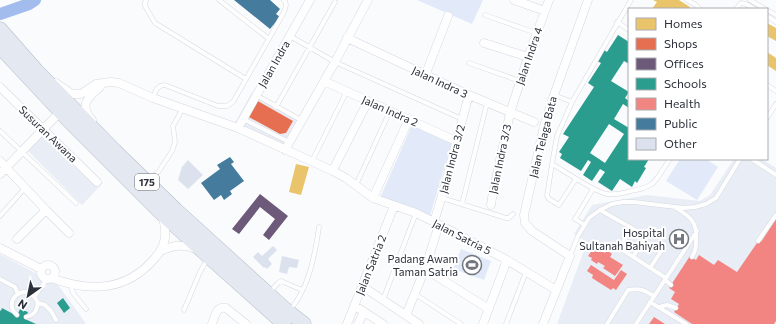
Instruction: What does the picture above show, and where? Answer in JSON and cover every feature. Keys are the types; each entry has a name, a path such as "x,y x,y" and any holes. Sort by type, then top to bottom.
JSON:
{"highway":[{"name":"175","path":"0,29 36,70 114,151 176,210 269,294 286,318"},
{"name":"175","path":"0,47 60,112 158,210 209,257 286,318 304,324"}],"street":[{"name":"Jalan Indra","path":"238,128 310,0"},
{"path":"285,150 368,0"},
{"path":"514,0 544,12"},
{"name":"Jalan Indra 4","path":"510,113 528,56 549,0"},
{"name":"Jalan Telaga Bata","path":"570,256 532,230 526,223 524,215 544,126 588,0"},
{"path":"425,76 448,16"},
{"name":"Jalan Indra 3","path":"347,38 468,96 534,122"},
{"path":"484,43 528,56"},
{"path":"36,70 72,94 81,94 88,86 105,82"},
{"name":"Jalan Indra 2","path":"324,81 456,140"},
{"path":"105,82 92,94 85,106 87,113 104,133 114,151"},
{"name":"Jalan Satria 5","path":"105,82 119,83 153,98 238,128 333,171 373,198 416,213 507,260 556,290"},
{"name":"Susuran Awana","path":"0,87 97,182"},
{"name":"Jalan Indra 3/2","path":"406,315 425,269 436,234 436,224 442,198 468,96"},
{"path":"335,166 368,101"},
{"path":"60,112 2,168 25,188 69,233"},
{"name":"Jalan Indra 3/3","path":"489,209 510,113"},
{"path":"373,198 409,119"},
{"name":"Jalan Satria 2","path":"347,324 394,206"},
{"path":"17,239 46,210"},
{"path":"41,269 42,276 80,286 110,286 126,281 147,267 161,251 165,230 163,220 158,210"},
{"path":"161,251 177,246 189,246 209,257"},
{"path":"0,248 41,269"},
{"path":"544,324 570,256"},
{"path":"483,324 507,260"},
{"path":"41,269 44,265 52,266 67,279 80,286"},
{"path":"49,278 55,274 55,269"},
{"path":"425,269 489,309"},
{"path":"362,286 419,324"},
{"path":"355,306 383,324"},
{"path":"212,324 217,311 219,308 223,307 246,324"},
{"path":"358,324 364,312"}],"lane":[{"path":"146,0 145,6 155,23 246,79"},
{"path":"219,0 269,39"},
{"path":"153,98 160,86 166,85 218,106 227,106 233,102 283,14 286,7 286,2 284,0"},
{"path":"576,179 559,205 547,196 556,136 572,102 631,0"},
{"path":"687,0 699,8"},
{"path":"750,0 763,8"},
{"path":"276,106 335,2"},
{"path":"737,8 741,3 753,8"},
{"path":"485,15 536,33"},
{"path":"617,22 628,29"},
{"path":"289,36 335,62 462,119"},
{"path":"469,63 520,81"},
{"path":"312,162 347,91"},
{"path":"256,95 301,120"},
{"path":"554,95 572,102"},
{"path":"462,204 487,103"},
{"path":"768,116 776,104"},
{"path":"147,183 159,171 172,151 175,142 173,126 183,108"},
{"path":"356,186 390,111"},
{"path":"243,119 289,142"},
{"path":"0,131 76,203"},
{"path":"552,164 593,189 606,194 642,189 651,185 669,160"},
{"path":"570,256 578,236 589,218 600,210 612,204 623,202 684,208 706,204 716,198 739,160"},
{"path":"754,160 776,175"},
{"path":"0,216 25,188"},
{"path":"585,225 575,219 593,189"},
{"path":"442,198 462,204 489,209 506,218 510,218 513,214"},
{"path":"674,206 695,223 697,231 696,251 692,257"},
{"path":"600,210 645,237 633,257"},
{"path":"384,300 416,213"},
{"path":"758,242 776,215"},
{"path":"286,318 302,290 313,259 318,227"},
{"path":"632,228 621,245 624,251 650,268 671,285"},
{"path":"636,324 697,231"},
{"path":"650,268 662,250"},
{"path":"184,310 200,272 209,257"},
{"path":"506,324 526,272"},
{"path":"34,296 49,278"},
{"path":"0,279 15,287 18,294"},
{"path":"269,294 281,281 302,290"},
{"path":"70,284 73,293 86,309"},
{"path":"607,324 628,290 636,288 644,290 654,296"},
{"path":"17,315 12,306 13,299 21,292 28,292 34,296 38,303 45,305 51,311 56,320"},
{"path":"414,294 461,324"},
{"path":"650,302 688,324"},
{"path":"26,317 31,316 34,313 38,303"},
{"path":"659,307 667,305 676,308"}],"shaded area":[{"path":"417,0 483,0 472,24"},
{"path":"252,92 304,123 286,153 231,130"},
{"path":"412,125 452,142 429,219 380,198"},
{"path":"48,129 103,183 82,205 27,150"},
{"path":"679,160 708,160 718,167 697,200 666,181"},
{"name":"Hospital Sultanah Bahiyah","path":"733,160 764,160 776,168 776,324 557,324 587,242 574,234 592,205 647,195 700,201 710,195"},
{"name":"Padang Awam Taman Satria","path":"461,249 491,261 484,280 453,269"},
{"path":"0,254 58,285 85,324 0,324"}],"building: Homes":[{"path":"653,0 679,0 690,7 653,8 657,2"},
{"path":"768,24 776,28 776,41 768,37"},
{"path":"768,53 776,58 776,71 768,66"},
{"path":"296,164 309,167 301,195 289,192"}],"building: Shops":[{"path":"256,100 293,121 286,133 280,134 247,116"}],"building: Offices":[{"path":"260,194 288,216 269,240 263,235 275,219 260,207 239,234 232,229"}],"building: Schools":[{"path":"618,35 628,41 628,63 624,61 611,81 628,91 625,98 628,100 628,107 623,104 614,119 628,127 628,160 648,160 644,167 646,168 637,183 635,181 632,187 620,179 612,191 598,182 605,172 600,169 592,181 583,175 591,162 588,160 581,171 560,158 562,154 559,152 569,137 563,134 594,87 588,83 601,63 597,61 604,50 607,52","holes":["609,124 624,134 605,163 590,153"]},
{"path":"63,298 70,308 64,313 57,303"},
{"path":"2,308 17,316 20,309 28,312 25,319 36,324 0,324 0,310 1,311"}],"building: Health":[{"path":"776,219 776,321 774,324 692,324 674,312 679,304 671,299 675,292 669,288 690,256 696,260 699,255 714,265 718,260 737,272 759,240 761,242"},
{"path":"595,246 605,253 607,250 612,254 610,257 623,265 615,276 603,268 605,266 598,262 597,264 588,256"},
{"path":"591,265 614,280 621,270 627,274 616,290 613,288 611,290 592,278 593,275 587,271"},
{"path":"654,317 665,324 649,324"}],"building: Public":[{"path":"234,0 270,0 280,9 276,14 280,17 270,29"},
{"path":"230,157 234,162 231,164 244,181 230,191 232,194 224,200 221,195 214,200 201,183 220,169 217,165"}],"building: Other":[{"path":"188,160 203,175 188,189 178,180 182,167"},
{"path":"273,246 277,250 268,259 272,264 267,269 265,267 264,268 253,257 258,252 262,256"},
{"path":"282,256 299,260 297,268 289,267 287,274 279,272"}],"waterway":[{"path":"0,14 29,4 35,0"}],"place":[{"name":"Hospital Sultanah Bahiyah","path":"679,239"},
{"name":"Padang Awam Taman Satria","path":"472,265"}]}
